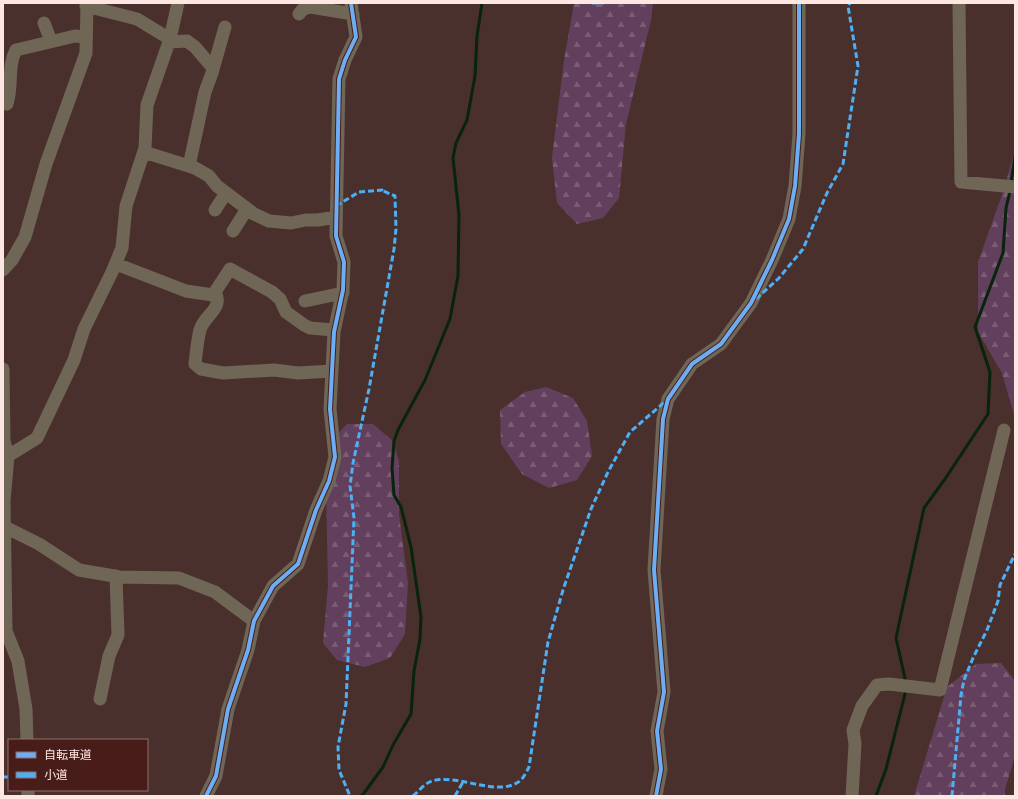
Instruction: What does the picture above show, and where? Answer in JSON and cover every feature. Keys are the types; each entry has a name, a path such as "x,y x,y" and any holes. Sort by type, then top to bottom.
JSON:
{"street":[{"path":"8,456 36,438 74,360 84,329 116,264 122,248 126,206 145,148 147,105 169,40 178,3"},
{"path":"656,796 661,769 657,731 664,692 654,570 663,419 668,399 692,364 721,344 751,303 772,260 789,219 795,186 799,134 799,3"},
{"path":"959,3 961,182 1009,187"},
{"path":"3,270 12,260 25,237 46,164 86,53 86,4 137,19 169,40 187,42 195,47 213,68"},
{"path":"206,796 216,776 228,709 248,650 254,621 273,586 298,564 316,510 329,481 335,457 330,410 334,330 343,293 344,262 336,236 339,79 345,60 356,38 352,9 312,7 303,9 299,14"},
{"path":"44,23 52,41"},
{"path":"189,166 205,92 225,27"},
{"path":"7,104 10,94 12,58 16,50 75,36 86,37"},
{"path":"144,152 189,166 209,176 217,186 247,209 254,214 269,220 291,223 336,217"},
{"path":"215,210 226,193"},
{"path":"234,230 247,209"},
{"path":"116,264 186,291 213,295 230,269 272,292 280,299 286,312 304,326 334,330"},
{"path":"215,292 218,297 218,304 200,329 195,364 201,369 223,373 274,370 298,373 332,370"},
{"path":"305,301 343,293"},
{"path":"3,369 4,441 8,456 3,526 6,631 18,661 26,709 27,739"},
{"path":"852,796 855,744 853,730 862,706 877,685 940,690 1004,430"},
{"path":"3,526 39,544 79,570 116,576 179,578 215,592 254,621"},
{"path":"100,699 109,656 118,635 116,576"}],"green space":[{"path":"574,3 653,3 651,20 626,124 619,198 603,218 577,224 557,203 552,158 564,60"},
{"path":"1015,150 1015,418 1002,373 978,332 978,262 1003,192"},
{"path":"546,387 573,398 587,421 592,456 577,480 549,488 522,474 501,444 500,410 525,392"},
{"path":"347,424 373,424 393,441 399,461 399,514 408,583 405,634 390,658 365,667 337,660 323,643 328,585 326,490 333,439"},
{"path":"1001,663 1015,681 1015,756 1005,789 1005,796 914,796 947,687 976,664"}],"waterway":[{"path":"361,796 383,767 393,745 411,714 414,671 420,639 421,617 411,547 401,507 394,495 392,468 394,441 398,430 425,380 450,319 458,276 459,215 453,158 456,143 467,120 475,76 477,36 482,3"},
{"path":"1011,183 1015,156"},
{"path":"906,683 896,638 924,508 988,414 990,372 975,327 1003,253 1006,208 1010,191"},
{"path":"876,796 886,769 906,690"}],"marked path":[{"path":"592,3 604,3"},
{"path":"756,299 779,278 803,249 827,193 843,164 858,66 848,6 850,3"},
{"path":"336,206 359,192 382,190 395,196 396,229 394,249 369,389 353,463 350,486 354,518 346,704 338,747 339,770 350,796"},
{"path":"413,796 429,782 443,779 490,787 502,787 512,785 521,780 524,776 529,767 548,642 563,590 591,509 608,472 630,432 667,400"},
{"path":"952,796 961,695 964,680 987,630 998,601 1000,585 1015,554"},
{"path":"3,777 8,777"},
{"path":"455,796 463,782"}],"cycle path":[{"path":"206,796 216,776 228,709 248,650 254,621 273,586 298,564 316,510 329,481 335,457 330,409 334,332 343,290 344,262 336,236 339,79 345,60 356,37 351,3"},
{"path":"656,796 661,769 657,731 664,692 654,570 663,419 668,399 692,364 721,344 751,303 772,260 789,219 795,186 799,134 799,3"}]}
